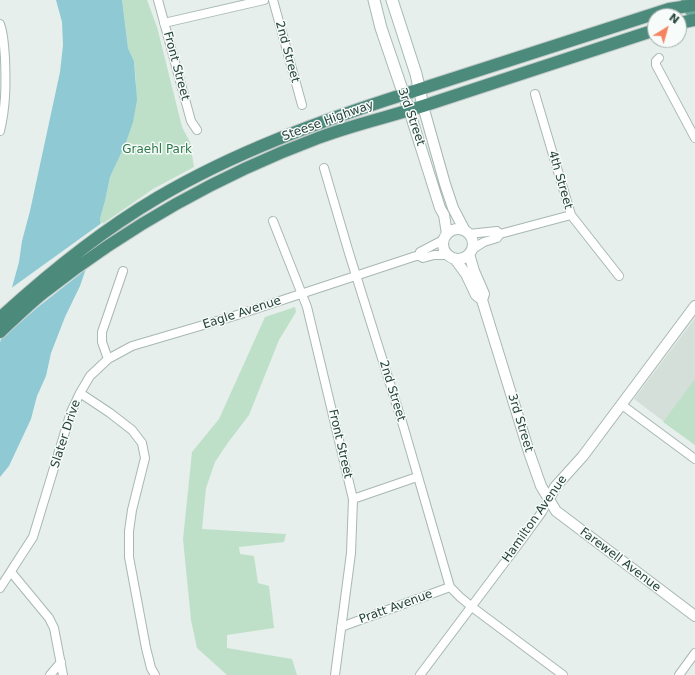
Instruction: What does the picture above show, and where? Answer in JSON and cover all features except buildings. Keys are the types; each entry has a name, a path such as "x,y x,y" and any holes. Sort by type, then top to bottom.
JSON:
{"highway":[{"name":"Steese Highway","path":"0,318 31,290 73,256 157,198 221,164 256,148 316,124 419,89 668,9 691,7"},
{"name":"Steese Highway","path":"0,332 41,295 80,264 123,235 219,181 320,137 423,106 647,33"}],"main road":[{"name":"3rd Street","path":"374,0 381,28 409,110"},
{"name":"3rd Street","path":"392,0 416,74 423,106"}],"street":[{"name":"Front Street","path":"158,0 191,121 197,130"},
{"path":"164,23 264,0"},
{"name":"2nd Street","path":"273,0 302,104"},
{"path":"0,24 4,46 6,82 4,110 0,131"},
{"path":"659,58 656,61 656,65 695,138"},
{"name":"4th Street","path":"535,94 570,215 619,276"},
{"name":"3rd Street","path":"423,106 453,208 467,233"},
{"name":"3rd Street","path":"409,110 444,216 445,237"},
{"name":"2nd Street","path":"324,168 403,426 450,587 460,598 563,675"},
{"path":"500,234 496,231 467,233 461,230 454,230 445,237 443,248 451,257 460,259 484,242 497,238 500,234 570,215"},
{"name":"Front Street","path":"273,221 307,307 353,500 351,553 334,675"},
{"path":"467,233 472,242 470,252"},
{"name":"Eagle Avenue","path":"419,256 420,252 445,237"},
{"name":"3rd Street","path":"470,252 474,271 484,294 482,300"},
{"name":"Eagle Avenue","path":"80,393 90,376 108,359 132,346 234,316 301,293 419,256 424,258 434,255 451,257"},
{"name":"3rd Street","path":"451,257 466,274 476,295 482,300 529,452 541,486 549,499"},
{"path":"108,359 102,342 102,332 123,271"},
{"name":"Hamilton Avenue","path":"420,675 542,512 555,487 583,456 695,306"},
{"name":"Slater Drive","path":"0,588 33,537 72,412 80,393 132,430 142,443 145,458 132,510 129,531 129,556 146,648 155,675"},
{"path":"622,405 695,459"},
{"path":"353,500 417,477"},
{"name":"Farewell Avenue","path":"549,499 556,511 695,616"},
{"path":"11,572 49,618 54,628 63,675"},
{"name":"Pratt Avenue","path":"341,627 450,587"},
{"path":"679,675 695,653"},
{"path":"50,675 61,662"}],"shaded area":[{"path":"695,318 695,445 634,399"}],"green space":[{"name":"Graehl Park","path":"122,0 147,0 157,27 182,127 190,142 194,167 153,189 101,225 100,219 110,177 125,145 136,82 134,61 128,48"},
{"path":"295,307 296,312 279,340 249,415 215,462 206,488 202,529 286,534 284,542 239,547 240,554 254,556 258,583 269,586 274,628 227,635 227,648 292,659 297,675 227,675 197,648 191,620 183,539 192,452 219,419 265,317"},
{"path":"695,379 695,445 663,422"}],"water":[{"path":"56,0 122,0 128,48 134,61 137,100 133,122 125,145 110,177 100,219 101,225 80,286 65,317 51,353 46,376 37,396 31,419 9,466 0,477 0,343 60,72 63,45 62,22"}],"pier":[{"path":"103,222 89,267 38,307 0,340 10,289"}]}
